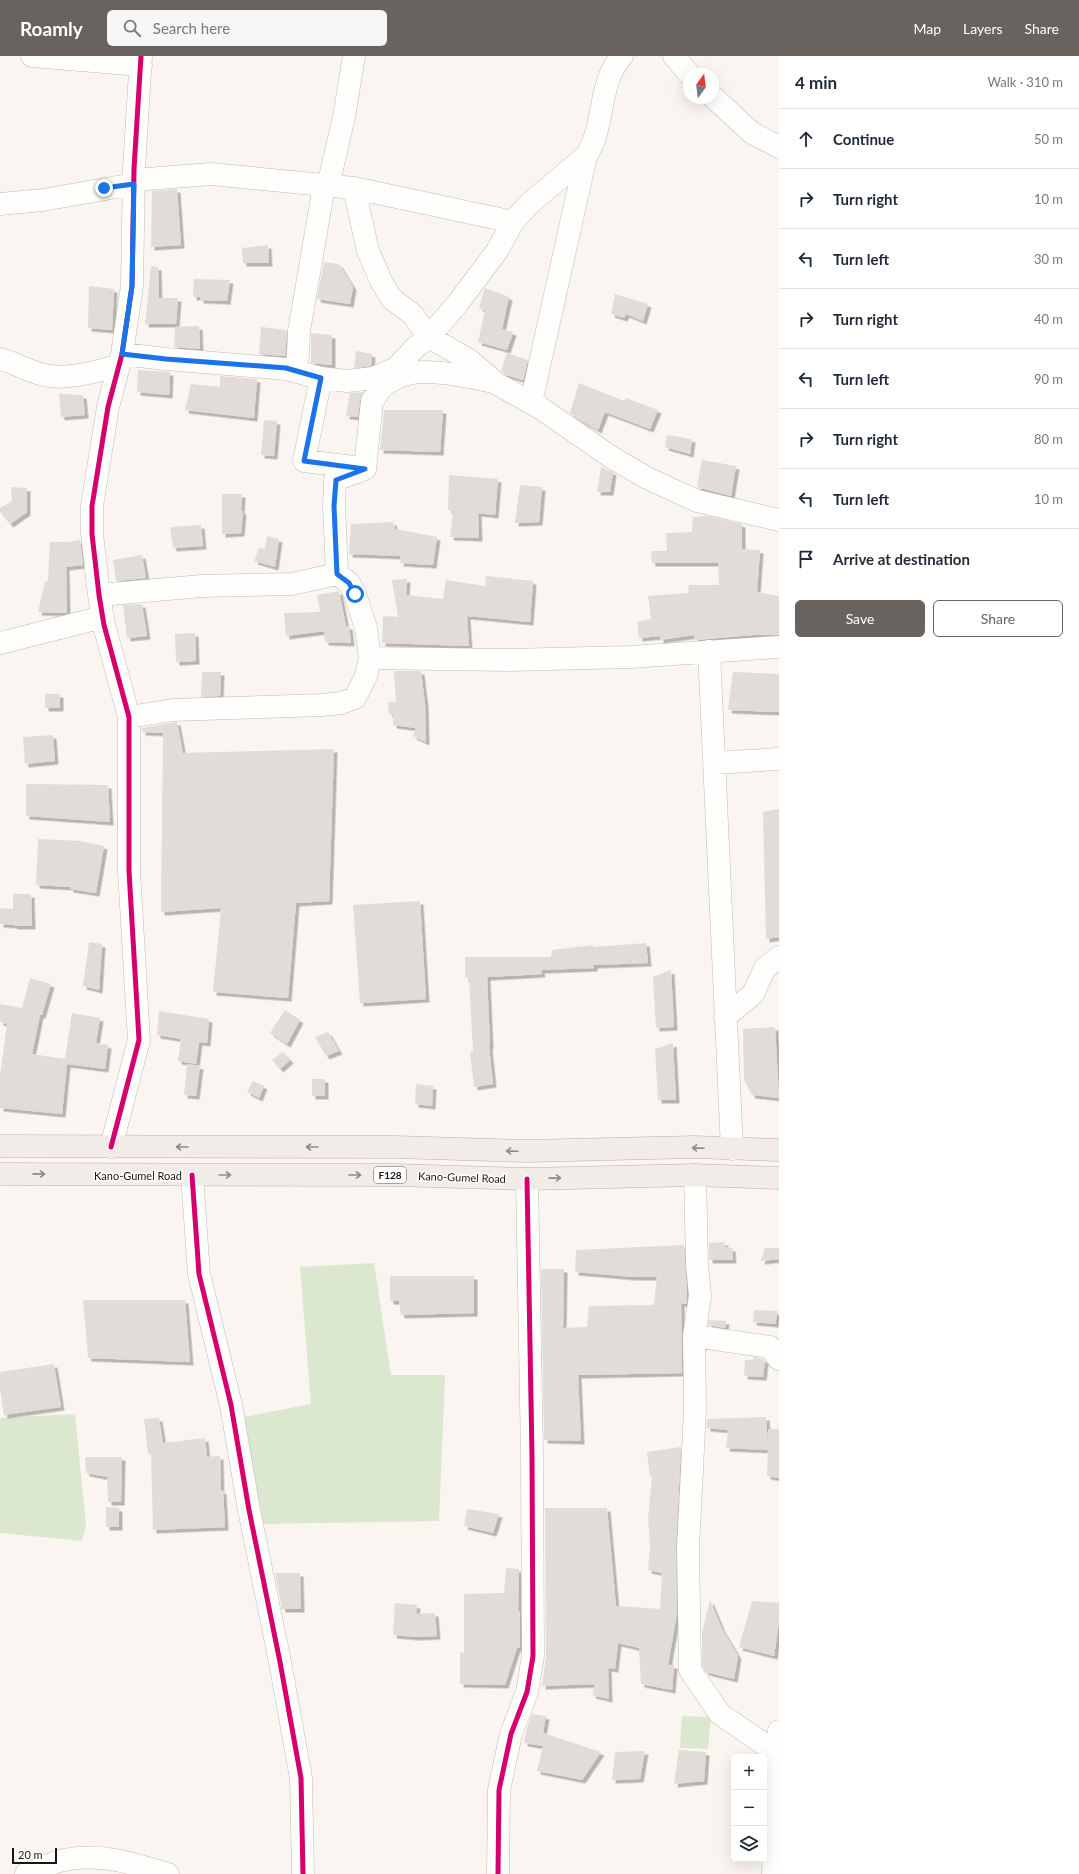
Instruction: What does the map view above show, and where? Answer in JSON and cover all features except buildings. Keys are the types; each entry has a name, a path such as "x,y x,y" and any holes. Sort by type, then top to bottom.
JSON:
{"main road":[{"path":"0,1146 396,1147 527,1151 695,1147 779,1150"},
{"name":"Kano-Gumel Road","path":"0,1174 396,1175 527,1179 695,1175 779,1178"}],"street":[{"path":"32,56 141,61 134,182 132,286 120,360 108,407 92,506 92,534 99,595 103,617 129,717 129,871 139,1040 111,1147"},
{"path":"297,372 299,331 326,186 344,117 354,56"},
{"path":"365,469 372,401 389,377 416,347 429,337 458,303 497,251 513,222 528,206 586,156 591,148 598,125 603,96 610,76 622,56"},
{"path":"674,56 684,68"},
{"path":"719,103 752,133 779,147"},
{"path":"531,403 586,156"},
{"path":"0,204 43,200 134,182 211,174 354,188 513,222"},
{"path":"354,188 368,251 382,283 392,299 412,314 429,337 469,360 494,382 579,433 612,457 662,486 697,501 779,520"},
{"path":"0,359 31,371 51,376 77,375 120,360 166,359 286,368 321,378 347,381 425,373 460,375 494,382"},
{"path":"321,378 304,461 365,469"},
{"path":"337,574 334,506 336,480 365,469"},
{"path":"99,595 202,586 292,584 337,574 349,583 355,594 366,628 370,658 366,676 355,698 341,704 302,707 173,710 129,717"},
{"path":"0,643 103,617"},
{"path":"370,658 508,660 630,657 709,651 779,648"},
{"path":"709,651 732,1149"},
{"path":"715,763 779,759"},
{"path":"726,1017 753,994 765,968 779,957"},
{"path":"192,1175 199,1274 231,1406 249,1510 280,1662 301,1778 303,1874"},
{"path":"695,1175 697,1264 700,1296 694,1336 695,1410 688,1548 690,1670 720,1714 777,1753"},
{"path":"498,1874 499,1790 511,1734 527,1692 533,1656 532,1448 527,1179"},
{"path":"694,1336 770,1347 779,1359"},
{"path":"773,1874 779,1731"},
{"path":"26,1874 63,1860 82,1857 125,1862 168,1874"}],"green space":[{"path":"374,1263 391,1375 445,1375 439,1521 262,1524 244,1417 311,1404 300,1267"},
{"path":"75,1414 86,1526 82,1541 0,1533 0,1418"},
{"path":"682,1716 711,1717 708,1749 680,1748"}],"cycle path":[{"path":"111,1147 139,1040 129,871 129,717 104,625 92,534 92,506 108,407 122,354 132,286 134,169 141,56"},
{"path":"192,1175 199,1274 231,1405 249,1510 280,1662 301,1778 303,1874"},
{"path":"498,1874 499,1790 511,1734 527,1692 533,1656 532,1455 527,1179"}],"route":[{"path":"104,188 134,184 132,286 122,354 166,359 286,368 321,378 304,461 365,469 336,480 334,506 337,574 349,583 355,594"}]}
